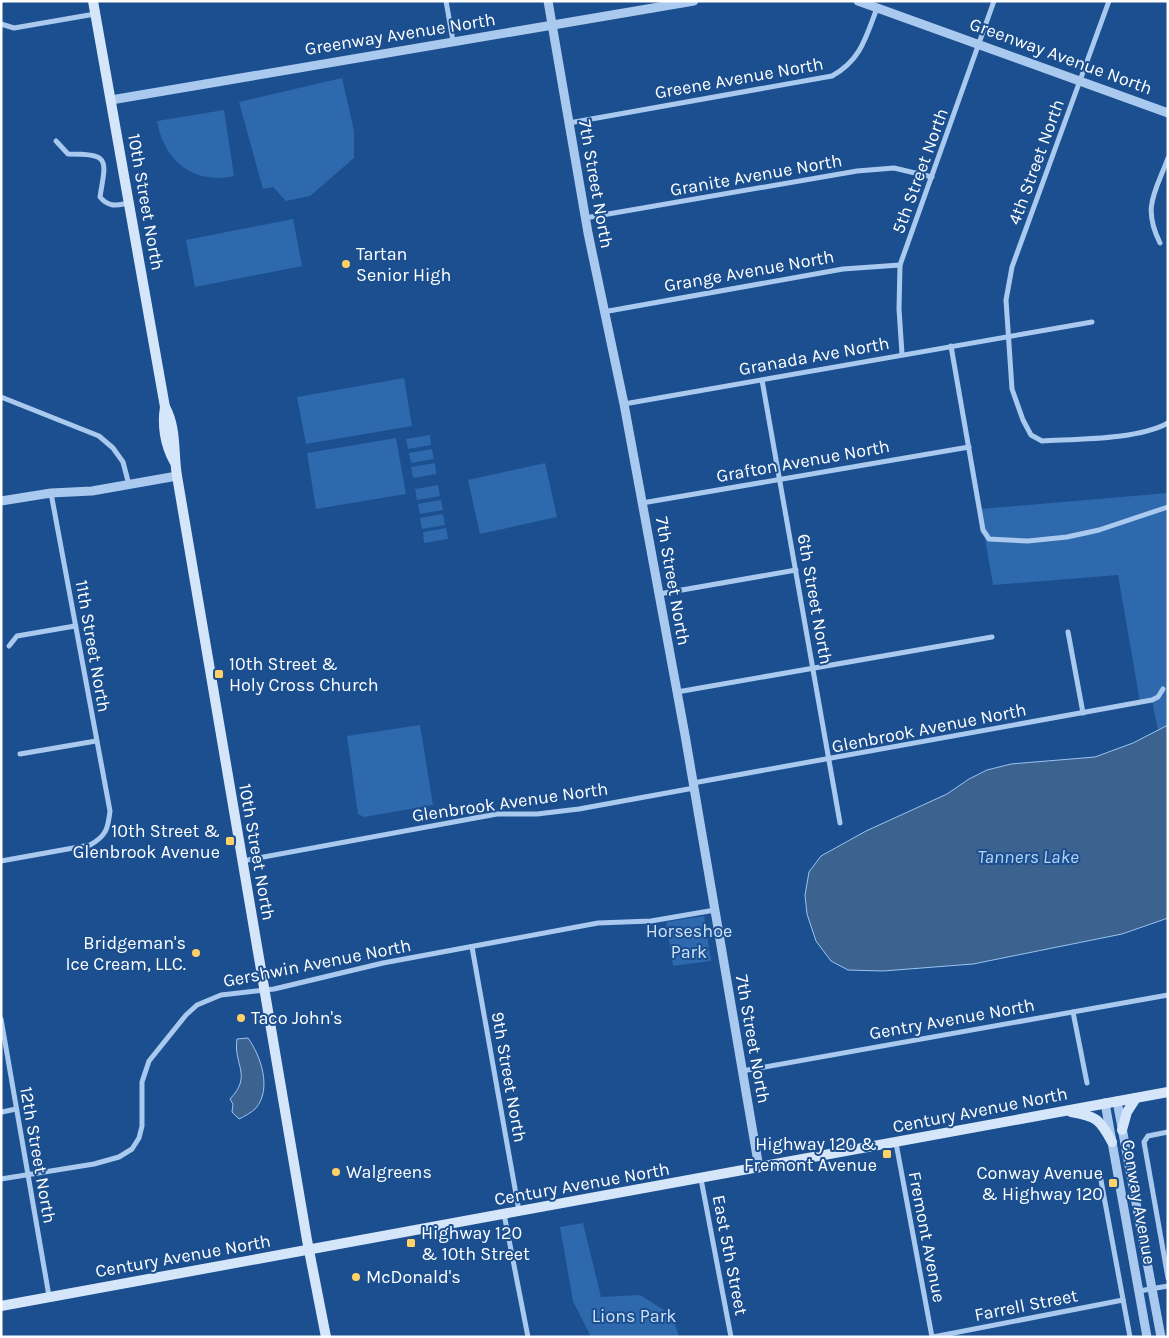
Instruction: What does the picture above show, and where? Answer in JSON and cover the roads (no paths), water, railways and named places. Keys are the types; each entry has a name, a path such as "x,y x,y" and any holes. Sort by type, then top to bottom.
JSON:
{"main road":[{"name":"10th Street North","path":"94,5 165,407 163,419 168,451 174,461 308,1249 326,1337"},
{"name":"Century Avenue North","path":"1,1306 1168,1092"},
{"path":"1122,1130 1127,1112 1136,1098"},
{"path":"1065,1110 1096,1118 1112,1142"}],"street":[{"path":"446,1 453,41"},
{"name":"7th Street North","path":"548,1 585,218 603,312 624,404 694,786 759,1168"},
{"name":"Greenway Avenue North","path":"111,100 694,1"},
{"name":"Greenway Avenue North","path":"858,1 980,43 1168,113"},
{"name":"5th Street North","path":"902,354 899,309 900,265 994,1"},
{"name":"4th Street North","path":"1008,335 1006,300 1012,267 1110,1"},
{"path":"1,24 14,28 94,5"},
{"name":"Greene Avenue North","path":"569,123 832,76 845,69 860,53 877,8"},
{"path":"56,141 68,154 93,154 99,157 104,169 100,197 105,204 113,206 130,203"},
{"path":"1160,243 1152,226 1150,206 1168,158"},
{"name":"Granite Avenue North","path":"585,218 857,171 894,168 932,177"},
{"name":"Grange Avenue North","path":"603,312 843,269 900,265"},
{"name":"Granada Ave North","path":"624,404 1008,335 1092,322"},
{"path":"1008,335 1012,389 1022,420 1031,435 1042,441 1140,432 1168,423"},
{"path":"951,346 983,528 989,539 994,541 1028,541 1067,537 1099,530 1168,507"},
{"name":"6th Street North","path":"762,380 840,823"},
{"path":"1,397 99,436 113,448 123,462 129,485"},
{"name":"Grafton Avenue North","path":"642,503 969,448"},
{"path":"1,501 51,493 92,491 176,476"},
{"name":"11th Street North","path":"1,861 90,845 103,838 108,828 109,805 51,493"},
{"path":"659,594 796,570"},
{"path":"9,646 17,636 75,626"},
{"path":"1068,632 1083,713"},
{"path":"677,692 992,637"},
{"name":"Glenbrook Avenue North","path":"242,861 497,814 537,814 579,809 1154,699 1160,695 1163,689"},
{"path":"20,754 96,741"},
{"name":"Gershwin Avenue North","path":"27,1174 94,1164 119,1157 132,1149 140,1138 142,1126 142,1082 149,1061 186,1015 197,1005 221,995 264,990 383,963 598,923 651,920 715,910"},
{"name":"9th Street North","path":"472,947 519,1212"},
{"name":"Gentry Avenue North","path":"742,1071 1168,994"},
{"path":"1073,1012 1087,1084"},
{"name":"12th Street North","path":"1,1019 49,1296"},
{"name":"Conway Avenue","path":"1117,1101 1161,1337"},
{"name":"Conway Avenue","path":"1104,1103 1147,1337"},
{"path":"2,1112 16,1109"},
{"path":"1168,1132 1146,1137 1145,1148 1168,1278"},
{"name":"Fremont Avenue","path":"896,1143 933,1337"},
{"path":"1,1179 27,1174"},
{"path":"1100,1175 1130,1337"},
{"name":"East 5th Street","path":"701,1179 731,1337"},
{"path":"504,1214 528,1337"},
{"path":"1138,1291 1168,1286"},
{"name":"Farrell Street","path":"933,1337 1123,1300"}],"water":[{"name":"Tanners Lake","path":"1168,725 1168,918 1122,934 973,964 883,971 848,970 831,961 816,941 807,914 805,895 809,872 821,856 866,831 947,794 969,779 987,770 1011,764 1095,757 1133,743"},
{"path":"248,1038 257,1054 263,1073 263,1092 256,1108 239,1119 232,1112 233,1104 230,1099 237,1091 241,1076 236,1048 237,1039"}],"place":[{"name":"Tartan Senior High","path":"346,264"},
{"name":"10th Street & Holy Cross Church","path":"219,674"},
{"name":"10th Street & Glenbrook Avenue","path":"230,841"},
{"name":"Bridgeman's Ice Cream, LLC.","path":"196,953"},
{"name":"Taco John's","path":"241,1018"},
{"name":"Highway 120 & Fremont Avenue","path":"887,1154"},
{"name":"Walgreens","path":"336,1172"},
{"name":"Conway Avenue & Highway 120","path":"1113,1183"},
{"name":"Highway 120 & 10th Street","path":"411,1243"},
{"name":"McDonald's","path":"356,1277"}],"park label":[{"name":"Horseshoe Park","path":"689,941"},
{"name":"Lions Park","path":"634,1316"}]}
